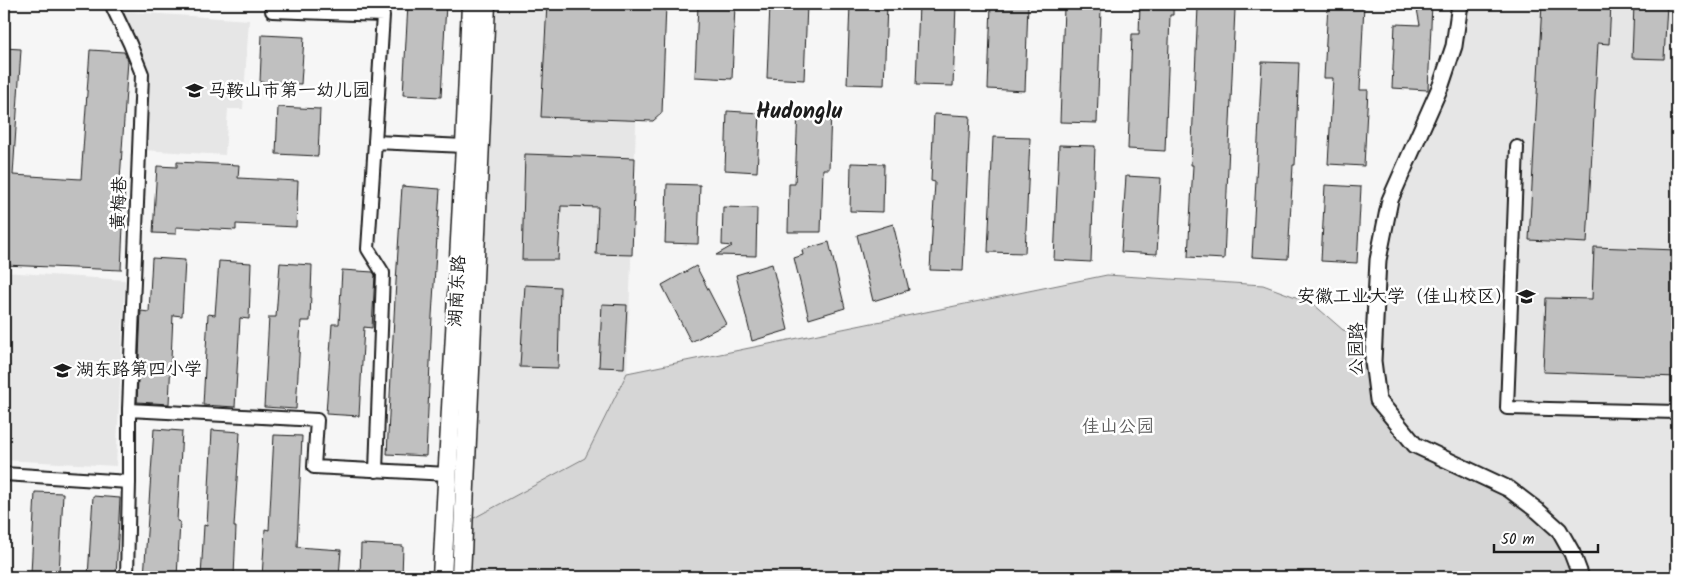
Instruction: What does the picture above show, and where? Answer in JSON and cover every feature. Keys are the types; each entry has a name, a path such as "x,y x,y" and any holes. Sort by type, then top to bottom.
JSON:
{"main road":[{"name":"湖南东路","path":"442,577 471,4"},
{"path":"461,577 486,4"}],"street":[{"name":"黄梅巷","path":"113,4 113,8 142,74 141,139 129,410 129,482"},
{"name":"公园路","path":"1460,4 1454,46 1441,85 1390,200 1378,260 1373,361 1378,400 1416,444 1509,489 1538,511 1559,530 1572,553 1581,577"},
{"path":"272,10 383,15 368,249 383,273 376,471"},
{"path":"375,142 465,146"},
{"path":"1518,147 1507,408 1677,412"},
{"path":"129,410 317,420 314,467 448,474"},
{"path":"4,474 129,482 127,577"}],"shaded area":[{"path":"486,4 617,4 613,95 637,97 627,373 585,458 463,524"},
{"name":"安徽工业大学（佳山校区）","path":"1460,4 1677,4 1677,577 1581,577 1415,445 1378,400 1373,361 1390,200 1441,85"},
{"name":"马鞍山市第一幼儿园","path":"117,11 249,20 243,109 228,109 225,155 142,150 145,74"},
{"name":"湖东路第四小学","path":"4,272 125,280 116,466 4,460"}],"green space":[{"name":"佳山公园","path":"1107,275 1263,285 1312,303 1343,330 1374,335 1377,400 1415,445 1538,511 1581,577 461,577 463,524 585,458 627,373"}],"building":[{"path":"408,4 446,4 441,97 403,95"},
{"path":"547,4 666,4 662,113 653,121 541,117"},
{"path":"698,4 735,4 732,79 695,77"},
{"path":"770,4 807,4 804,80 767,78"},
{"path":"850,4 887,4 884,85 847,84"},
{"path":"919,4 956,4 953,86 916,85"},
{"path":"991,4 1028,4 1025,91 988,89"},
{"path":"1140,4 1173,4 1173,15 1170,15 1165,151 1128,149 1132,34 1139,34"},
{"path":"1328,4 1364,4 1360,90 1368,90 1364,166 1328,164 1333,78 1324,78"},
{"path":"1416,4 1432,4 1428,90 1392,88 1395,24 1420,25"},
{"path":"1542,4 1611,4 1609,44 1598,43 1587,243 1529,240"},
{"path":"1634,4 1667,4 1664,59 1632,58"},
{"path":"1064,7 1101,8 1097,123 1060,122"},
{"path":"1198,7 1235,9 1224,259 1188,257"},
{"path":"262,35 304,37 301,84 260,82"},
{"path":"4,48 21,49 13,175 81,179 90,50 124,52 128,60 120,180 125,181 121,270 4,265"},
{"path":"1262,62 1299,63 1295,165 1293,165 1288,259 1252,257"},
{"path":"278,107 320,109 318,156 276,154"},
{"path":"798,109 831,110 829,169 823,169 821,232 788,232 789,184 795,184"},
{"path":"727,111 760,113 757,172 725,170"},
{"path":"934,114 970,116 963,271 930,270 935,182 931,181"},
{"path":"993,137 1030,138 1025,253 988,252"},
{"path":"1059,145 1095,146 1091,262 1054,260"},
{"path":"525,154 635,158 632,255 596,254 598,207 561,206 558,260 522,260"},
{"path":"177,162 239,165 238,178 298,181 296,227 236,224 236,230 176,227 176,234 153,233 157,166 177,167"},
{"path":"851,163 884,164 883,212 850,211"},
{"path":"1126,176 1161,178 1157,254 1121,252"},
{"path":"667,184 700,185 698,244 665,243"},
{"path":"1325,185 1361,187 1357,263 1321,261"},
{"path":"402,186 440,189 426,456 387,454"},
{"path":"723,207 757,208 756,256 716,255 732,246 722,245"},
{"path":"893,224 909,290 873,301 857,235"},
{"path":"829,242 845,308 809,319 794,258 803,255 802,250"},
{"path":"1594,247 1677,250 1677,377 1543,372 1546,298 1592,299"},
{"path":"152,258 185,260 182,316 173,315 169,404 137,402 141,311 149,312"},
{"path":"219,261 251,263 249,319 240,318 235,407 203,405 208,314 215,315"},
{"path":"280,263 312,265 310,321 301,321 296,409 264,407 269,317 276,317"},
{"path":"772,264 788,330 752,341 736,275"},
{"path":"696,266 726,324 691,342 662,285"},
{"path":"342,270 373,272 375,275 372,328 364,327 359,416 326,414 332,324 339,324"},
{"path":"525,285 560,287 558,368 520,367"},
{"path":"602,304 627,305 624,368 599,367"},
{"path":"154,429 182,431 177,521 180,522 177,577 144,577"},
{"path":"212,430 240,432 234,527 236,527 234,577 201,577 204,525 207,526"},
{"path":"274,435 302,436 297,547 341,550 339,577 262,577 265,529 269,530"},
{"path":"35,492 63,493 59,575 31,574"},
{"path":"93,496 120,498 116,577 88,577"},
{"path":"361,544 403,546 402,577 360,577"}],"place":[{"name":"马鞍山市第一幼儿园","path":"194,91"},
{"name":"安徽工业大学（佳山校区）","path":"1527,297"},
{"name":"湖东路第四小学","path":"62,370"}],"district":[{"name":"Hudonglu","path":"799,112"}]}
